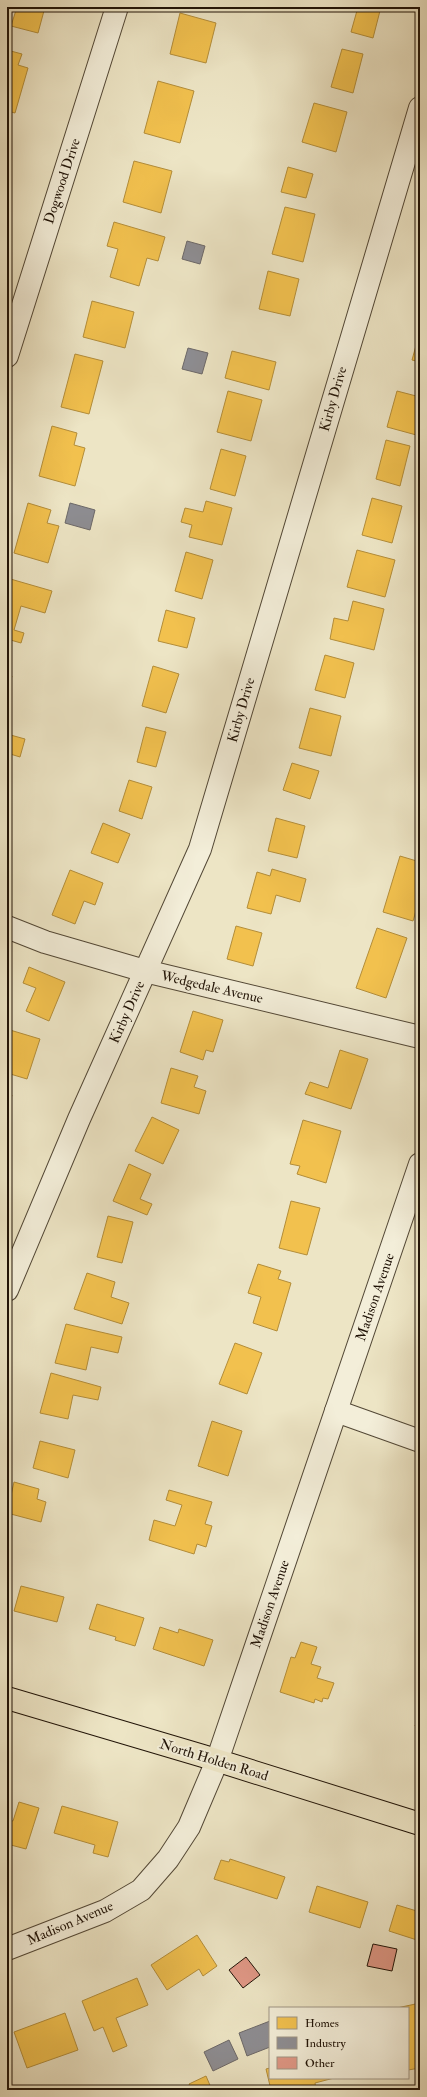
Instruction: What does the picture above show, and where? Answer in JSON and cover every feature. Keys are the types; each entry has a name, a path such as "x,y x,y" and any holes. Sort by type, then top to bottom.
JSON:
{"main road":[{"name":"North Holden Road","path":"7,1698 420,1824"}],"street":[{"name":"Dogwood Drive","path":"7,356 117,7"},
{"name":"Kirby Drive","path":"7,1290 79,1119 200,849 420,108"},
{"name":"Wedgedale Avenue","path":"7,927 45,942 145,971 420,1037"},
{"name":"Madison Avenue","path":"7,1949 105,1910 141,1890 168,1859 189,1827 217,1761 420,1164"},
{"path":"336,1411 420,1440"}],"building: Homes":[{"path":"17,7 45,7 38,33 11,26"},
{"path":"358,7 381,7 373,38 351,32"},
{"path":"180,13 216,23 206,63 170,54"},
{"path":"342,49 363,54 353,93 331,87"},
{"path":"7,50 22,54 18,65 28,68 15,113 7,111"},
{"path":"158,81 194,91 180,143 144,133"},
{"path":"314,103 347,112 336,152 302,142"},
{"path":"134,161 172,171 161,213 123,202"},
{"path":"288,167 313,174 306,198 281,192"},
{"path":"285,207 315,214 303,262 272,254"},
{"path":"114,222 165,237 158,261 147,258 139,286 110,277 118,249 107,246"},
{"path":"268,271 299,279 290,316 259,309"},
{"path":"92,301 134,312 125,348 83,337"},
{"path":"420,331 420,362 412,360"},
{"path":"232,351 276,362 269,390 225,378"},
{"path":"75,354 103,361 89,414 61,407"},
{"path":"228,391 262,400 251,441 217,432"},
{"path":"397,391 420,397 420,436 387,427"},
{"path":"52,426 77,433 74,445 85,448 75,486 39,476"},
{"path":"386,440 410,446 400,486 376,479"},
{"path":"221,449 246,456 235,496 210,489"},
{"path":"372,498 402,506 392,543 362,535"},
{"path":"206,501 232,508 222,545 189,537 192,525 181,522 185,508 203,512"},
{"path":"28,503 51,510 47,523 59,526 48,563 14,553"},
{"path":"357,550 395,560 385,597 347,587"},
{"path":"186,552 213,560 202,599 175,591"},
{"path":"7,578 52,591 45,613 21,606 14,630 24,633 21,643 7,639"},
{"path":"353,601 384,609 374,650 330,639 334,618 348,621"},
{"path":"166,610 195,618 187,648 158,641"},
{"path":"325,655 354,663 345,698 315,690"},
{"path":"153,666 179,674 166,713 142,706"},
{"path":"7,675 12,676 7,693"},
{"path":"310,708 341,716 331,756 299,748"},
{"path":"146,727 166,732 156,767 137,762"},
{"path":"7,734 25,739 20,757 7,753"},
{"path":"292,763 319,771 310,799 283,790"},
{"path":"129,780 152,787 142,819 119,811"},
{"path":"276,818 305,826 297,858 268,851"},
{"path":"103,823 130,834 118,863 91,853"},
{"path":"400,856 420,862 420,897 413,921 383,912"},
{"path":"272,869 306,879 300,902 276,895 271,914 247,908 257,872 270,876"},
{"path":"70,870 103,883 95,905 84,901 75,924 52,915"},
{"path":"236,926 262,933 253,966 227,959"},
{"path":"377,928 407,938 386,998 356,988"},
{"path":"29,967 65,982 49,1021 26,1011 36,988 23,983"},
{"path":"193,1011 223,1020 213,1052 206,1050 203,1060 180,1052"},
{"path":"10,1030 40,1039 27,1079 7,1073 7,1040"},
{"path":"340,1050 368,1059 351,1109 305,1094 310,1082 328,1088"},
{"path":"171,1068 198,1076 194,1087 206,1091 199,1114 161,1103"},
{"path":"7,1094 12,1095 7,1113"},
{"path":"152,1117 179,1130 163,1164 135,1151"},
{"path":"303,1120 341,1131 326,1183 297,1174 300,1166 290,1164"},
{"path":"129,1164 151,1174 140,1199 152,1204 147,1215 113,1201"},
{"path":"291,1201 320,1208 307,1255 279,1248"},
{"path":"108,1216 133,1222 122,1263 97,1257"},
{"path":"258,1264 281,1271 278,1279 291,1283 277,1331 253,1323 261,1297 248,1293"},
{"path":"87,1273 115,1282 111,1297 129,1303 122,1324 74,1309"},
{"path":"66,1324 122,1337 118,1353 91,1347 86,1370 55,1363"},
{"path":"235,1343 262,1353 247,1394 219,1384"},
{"path":"51,1373 101,1387 98,1400 73,1395 68,1419 40,1413"},
{"path":"212,1421 242,1431 228,1476 198,1466"},
{"path":"40,1441 75,1450 68,1478 33,1468"},
{"path":"14,1482 39,1489 37,1499 46,1502 41,1522 7,1513"},
{"path":"169,1490 212,1502 205,1524 212,1526 206,1547 197,1544 194,1554 149,1540 154,1520 175,1526 182,1505 166,1500"},
{"path":"21,1586 64,1597 57,1622 14,1611"},
{"path":"97,1604 144,1618 135,1646 115,1640 116,1637 89,1629"},
{"path":"160,1627 178,1633 179,1629 213,1640 204,1666 153,1649"},
{"path":"301,1642 317,1647 311,1664 321,1667 317,1678 334,1683 328,1699 323,1698 322,1702 315,1699 314,1703 280,1692 291,1657 295,1658"},
{"path":"420,1711 420,1728 415,1726"},
{"path":"19,1802 39,1808 26,1849 7,1844 7,1820 13,1821"},
{"path":"62,1806 118,1822 108,1857 93,1853 95,1845 54,1833"},
{"path":"230,1859 285,1877 277,1899 214,1879 221,1860 229,1862"},
{"path":"317,1886 368,1902 360,1928 309,1912"},
{"path":"397,1905 420,1912 420,1941 389,1931"},
{"path":"197,1935 217,1966 203,1976 199,1969 167,1990 151,1965"},
{"path":"137,1978 148,2005 116,2018 127,2046 113,2052 103,2027 94,2031 82,2001"},
{"path":"420,2003 420,2068 409,2070 409,2007 402,2007"},
{"path":"65,2013 78,2050 27,2068 14,2032"},
{"path":"269,2068 269,2079 330,2079 315,2083 316,2090 271,2090 266,2069"},
{"path":"206,2076 212,2090 192,2090 189,2084"}],"building: Industry":[{"path":"187,241 205,246 200,264 182,259"},
{"path":"188,348 208,353 202,374 182,369"},
{"path":"70,503 95,510 90,530 65,523"},
{"path":"269,2021 269,2047 247,2056 239,2033"},
{"path":"229,2040 238,2059 213,2071 204,2052"}],"building: Other":[{"path":"373,1944 397,1949 392,1971 367,1966"},
{"path":"246,1957 260,1975 243,1988 229,1970"}]}
